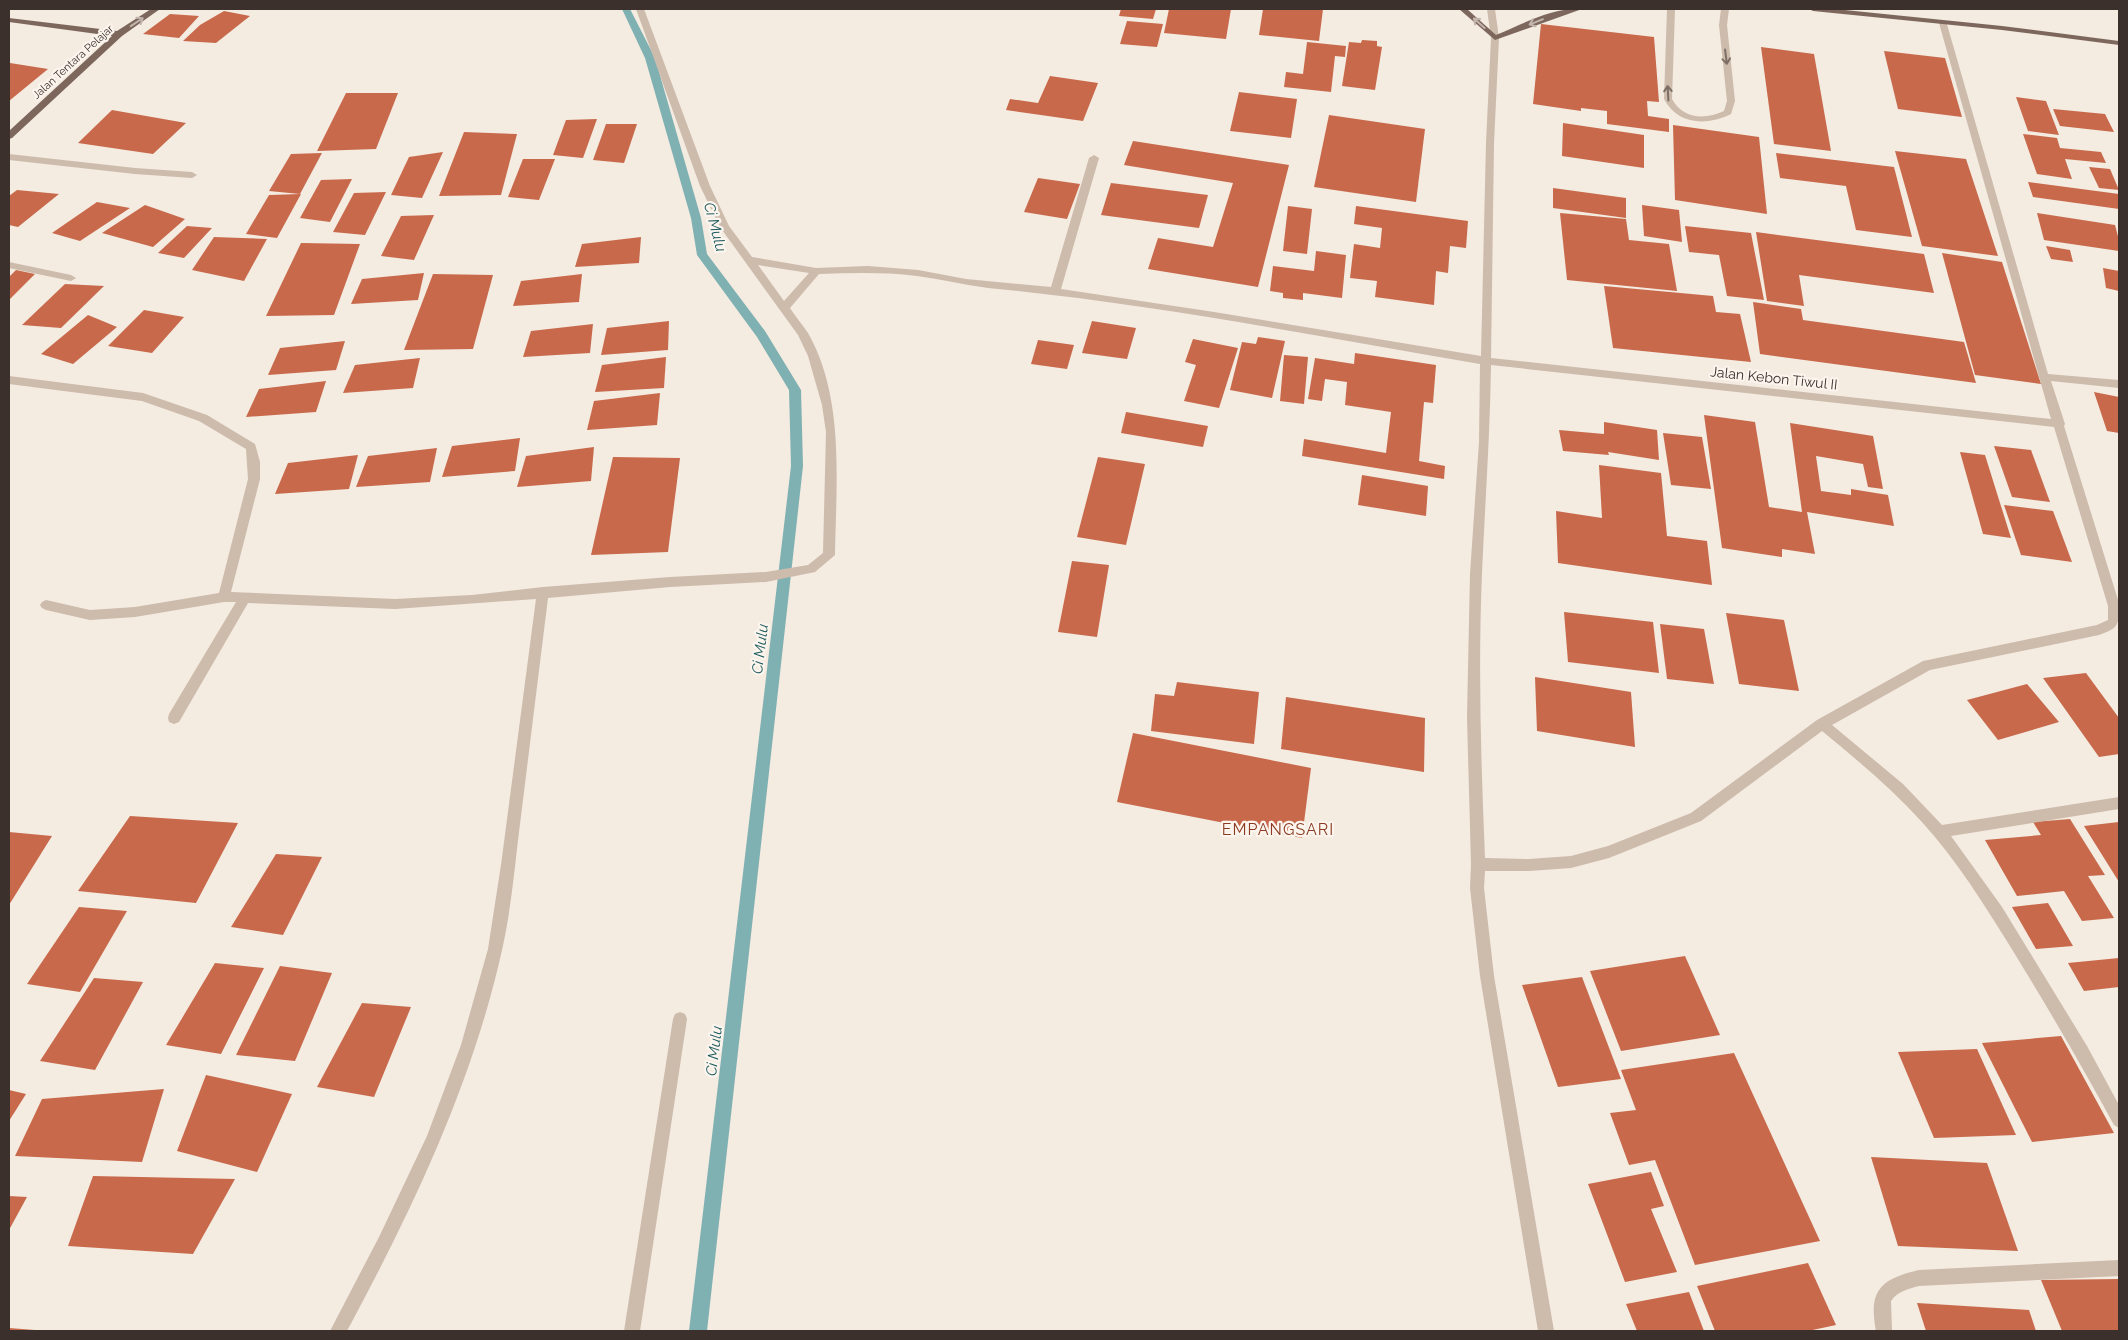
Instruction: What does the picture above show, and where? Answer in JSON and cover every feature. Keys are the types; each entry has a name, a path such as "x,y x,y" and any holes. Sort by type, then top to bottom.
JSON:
{"main road":[{"name":"Jalan Tentara Pelajar","path":"9,136 119,34 156,9"},
{"path":"1463,9 1495,38 1549,16 1578,9"},
{"path":"1813,9 2119,43"},
{"path":"9,20 119,34"}],"street":[{"path":"46,605 90,615 135,612 224,596 395,604 472,600 543,592 670,582 766,577 811,569 829,555 831,432 827,406 813,356 803,334 725,226 705,186 640,9"},
{"path":"1490,9 1495,38 1490,143 1484,442 1476,574 1472,717 1478,864 1477,888 1487,976 1546,1331"},
{"path":"1671,9 1668,99 1670,106 1683,115 1702,120 1719,118 1728,112 1732,101 1722,25 1725,9"},
{"path":"1478,864 1529,865 1571,862 1609,852 1696,817 1822,724 1927,666 1987,652 2076,636 2099,630 2113,623 2115,618 2114,606 2044,376 1943,23"},
{"path":"9,157 135,172 192,175"},
{"path":"1055,291 1094,158"},
{"name":"Jalan Kebon Tiwul II","path":"749,260 816,271 868,269 918,273 966,282 1055,291 1214,314 1486,361 2060,424"},
{"path":"9,265 72,278"},
{"path":"784,308 816,271"},
{"path":"2044,376 2119,384"},
{"path":"9,380 143,397 203,418 251,447 254,462 254,479 224,596"},
{"path":"338,1331 386,1243 433,1140 469,1045 495,949 543,592"},
{"path":"174,718 245,598"},
{"path":"1822,724 1900,790 1939,832 1985,895 2104,1090 2119,1120"},
{"path":"1939,832 2119,803"},
{"path":"632,1331 680,1019"},
{"path":"1884,1331 1882,1301 1886,1291 1896,1284 1906,1281 1919,1278 2119,1268"}],"building":[{"path":"1121,9 1156,9 1153,19 1119,16"},
{"path":"1169,9 1231,9 1226,39 1164,33"},
{"path":"1263,9 1323,9 1319,41 1259,35"},
{"path":"224,11 250,16 216,43 183,41 200,25"},
{"path":"170,14 199,16 179,38 143,34"},
{"path":"1127,21 1163,24 1157,47 1120,44"},
{"path":"1541,24 1654,37 1659,102 1647,101 1648,116 1669,119 1669,132 1607,124 1607,111 1581,108 1581,111 1533,104"},
{"path":"1362,40 1377,41 1377,46 1382,47 1375,90 1342,86 1349,42 1361,43"},
{"path":"1307,42 1346,46 1345,57 1335,56 1331,92 1284,87 1286,72 1303,74"},
{"path":"1761,47 1814,54 1831,151 1774,144"},
{"path":"1884,51 1945,58 1962,117 1898,109"},
{"path":"10,63 48,69 9,101"},
{"path":"1050,76 1098,83 1083,121 1006,110 1010,99 1038,103"},
{"path":"1239,92 1297,99 1291,138 1230,131"},
{"path":"346,93 398,93 376,149 317,151"},
{"path":"2016,97 2046,101 2059,135 2028,131"},
{"path":"2053,109 2105,114 2114,132 2060,126"},
{"path":"112,110 186,123 153,154 78,143"},
{"path":"1329,115 1425,129 1416,202 1314,187"},
{"path":"597,119 583,158 553,155 566,120"},
{"path":"1563,123 1644,135 1644,168 1562,156"},
{"path":"606,124 637,124 624,163 593,160"},
{"path":"1673,125 1759,137 1767,214 1675,200"},
{"path":"464,132 517,134 501,195 439,196"},
{"path":"2023,134 2057,138 2060,148 2101,152 2106,163 2065,159 2072,179 2037,174"},
{"path":"1133,141 1289,165 1258,287 1148,269 1158,238 1213,247 1233,183 1124,165"},
{"path":"1895,151 1966,159 1998,256 1922,246"},
{"path":"443,152 422,198 391,195 409,157"},
{"path":"322,153 300,194 269,191 291,154"},
{"path":"1776,153 1894,167 1912,237 1856,230 1846,186 1780,178"},
{"path":"523,159 555,159 539,200 508,197"},
{"path":"2089,167 2110,169 2119,190 2099,188"},
{"path":"1038,178 1080,184 1067,219 1024,212"},
{"path":"352,179 330,222 300,218 321,180"},
{"path":"2028,182 2119,194 2119,209 2033,197"},
{"path":"1111,183 1208,195 1199,228 1101,215"},
{"path":"1553,188 1626,198 1626,218 1553,208"},
{"path":"17,190 59,194 18,227 9,225 9,196"},
{"path":"386,192 365,235 333,232 354,193"},
{"path":"301,194 277,238 246,234 269,195"},
{"path":"97,202 130,208 80,241 52,233"},
{"path":"145,205 185,219 153,247 102,233"},
{"path":"1642,205 1679,210 1682,242 1644,236"},
{"path":"1288,206 1312,209 1307,254 1283,251"},
{"path":"1356,206 1468,221 1466,248 1450,246 1448,273 1436,271 1434,305 1375,297 1377,281 1350,278 1354,244 1380,248 1382,228 1354,224"},
{"path":"1560,213 1626,219 1629,240 1669,244 1677,291 1567,280"},
{"path":"2037,213 2115,225 2119,240 2119,251 2044,240"},
{"path":"434,215 414,260 381,256 401,216"},
{"path":"187,226 212,228 184,258 158,253"},
{"path":"1685,226 1751,233 1764,300 1727,296 1719,255 1689,252"},
{"path":"1756,232 1924,254 1934,293 1799,275 1804,306 1767,301"},
{"path":"214,237 267,239 244,281 192,270"},
{"path":"641,237 639,263 575,267 582,244"},
{"path":"301,243 360,244 334,315 266,316"},
{"path":"2046,246 2070,250 2073,262 2051,259"},
{"path":"1316,251 1346,255 1342,298 1303,293 1303,300 1283,298 1283,293 1270,291 1273,266 1314,271"},
{"path":"1942,253 2002,262 2041,384 1975,375"},
{"path":"2103,268 2119,271 2119,291 2106,288"},
{"path":"16,270 35,274 9,300 9,277"},
{"path":"424,273 418,300 351,304 362,279"},
{"path":"433,274 493,275 473,349 404,350"},
{"path":"582,274 579,302 513,306 521,281"},
{"path":"65,284 104,286 61,328 22,325"},
{"path":"1604,286 1713,296 1716,312 1740,314 1751,362 1613,348"},
{"path":"1753,302 1801,309 1803,320 1964,342 1976,383 1760,354"},
{"path":"144,310 184,317 152,353 108,346"},
{"path":"88,315 117,327 73,364 41,354"},
{"path":"669,321 668,350 601,355 607,328"},
{"path":"1092,321 1136,328 1127,359 1082,353"},
{"path":"593,324 590,353 523,357 531,331"},
{"path":"1258,337 1285,341 1272,398 1230,390 1242,342 1256,344"},
{"path":"1193,339 1238,348 1219,408 1184,401 1196,365 1185,362"},
{"path":"1038,340 1074,345 1067,369 1031,364"},
{"path":"345,341 336,370 268,375 280,348"},
{"path":"1355,353 1436,365 1433,403 1424,402 1419,461 1445,466 1444,479 1302,456 1304,439 1386,453 1391,412 1345,405 1347,382 1325,379 1322,401 1308,399 1315,358 1354,364"},
{"path":"1284,355 1308,357 1304,404 1280,401"},
{"path":"666,357 664,388 595,392 602,365"},
{"path":"420,358 413,388 343,393 355,365"},
{"path":"326,381 316,412 246,417 259,389"},
{"path":"2094,392 2119,397 2119,433 2107,431"},
{"path":"660,393 657,425 587,430 594,401"},
{"path":"1126,412 1208,426 1203,447 1121,433"},
{"path":"1704,415 1755,422 1769,507 1802,512 1790,423 1873,436 1883,489 1868,487 1863,464 1816,456 1821,491 1851,495 1851,489 1888,495 1894,526 1807,512 1815,554 1782,549 1782,557 1722,548"},
{"path":"1604,422 1657,430 1659,460 1608,452 1609,455 1563,451 1559,430 1604,434"},
{"path":"1663,433 1702,437 1711,489 1671,485"},
{"path":"520,438 515,471 442,477 452,446"},
{"path":"1994,446 2031,450 2050,502 2012,497"},
{"path":"594,447 591,481 517,487 526,456"},
{"path":"437,448 430,482 356,487 368,456"},
{"path":"1960,452 1985,455 2011,538 1983,534"},
{"path":"358,455 349,489 275,494 288,463"},
{"path":"613,457 680,458 668,552 591,555"},
{"path":"1098,457 1145,464 1126,545 1077,537"},
{"path":"1599,465 1661,473 1667,536 1707,541 1712,585 1558,563 1556,511 1602,518"},
{"path":"1362,475 1428,486 1426,516 1358,505"},
{"path":"2004,505 2053,511 2072,562 2021,555"},
{"path":"1072,561 1109,565 1097,637 1058,632"},
{"path":"1564,612 1653,622 1659,673 1568,662"},
{"path":"1726,613 1784,620 1799,691 1739,684"},
{"path":"1660,624 1704,629 1714,684 1667,679"},
{"path":"2086,673 2119,718 2119,754 2099,757 2043,678"},
{"path":"1535,677 1631,692 1635,747 1537,731"},
{"path":"1177,682 1259,692 1254,744 1151,731 1155,694 1174,696"},
{"path":"2027,684 2059,722 1998,740 1967,700"},
{"path":"1286,697 1425,718 1424,772 1281,749"},
{"path":"1133,733 1311,768 1302,838 1117,802"},
{"path":"130,816 238,823 196,903 78,891"},
{"path":"2070,819 2105,875 2088,876 2114,918 2082,921 2064,891 2017,896 1985,840 2041,835 2033,822"},
{"path":"2119,822 2119,882 2084,826"},
{"path":"9,832 52,836 9,905"},
{"path":"276,854 322,857 283,935 231,927"},
{"path":"2048,903 2073,946 2036,949 2012,907"},
{"path":"79,907 127,911 80,992 27,984"},
{"path":"1685,956 1720,1035 1621,1051 1590,971"},
{"path":"2119,958 2119,987 2084,991 2068,963"},
{"path":"215,963 264,968 221,1054 166,1045"},
{"path":"280,966 332,973 295,1061 236,1055"},
{"path":"1582,977 1621,1079 1558,1087 1522,985"},
{"path":"94,978 143,982 95,1070 40,1061"},
{"path":"362,1003 411,1007 374,1097 317,1087"},
{"path":"2061,1036 2114,1133 2032,1142 1982,1043"},
{"path":"1977,1049 2016,1135 1934,1138 1898,1052"},
{"path":"1734,1053 1820,1241 1695,1265 1655,1160 1629,1165 1610,1113 1636,1110 1621,1070"},
{"path":"206,1075 292,1094 257,1172 177,1151"},
{"path":"164,1089 142,1162 15,1156 42,1099"},
{"path":"9,1090 26,1094 9,1121"},
{"path":"1871,1157 1987,1163 2018,1251 1898,1246"},
{"path":"1651,1172 1664,1206 1651,1209 1677,1272 1625,1282 1588,1184"},
{"path":"93,1176 235,1179 193,1254 68,1246"},
{"path":"9,1196 27,1197 9,1230"},
{"path":"1808,1263 1836,1325 1808,1331 1715,1331 1697,1286"},
{"path":"2119,1279 2119,1331 2062,1331 2041,1280"},
{"path":"1689,1292 1704,1331 1637,1331 1626,1304"},
{"path":"1917,1303 2029,1310 2036,1331 1926,1331"},
{"path":"9,1328 35,1330 35,1331 9,1331"}],"waterway":[{"name":"Ci Mulu","path":"626,9 650,58 696,218 702,255 761,334 795,390 797,466 698,1331"}],"district":[{"name":"EMPANGSARI","path":"1278,829"}]}
